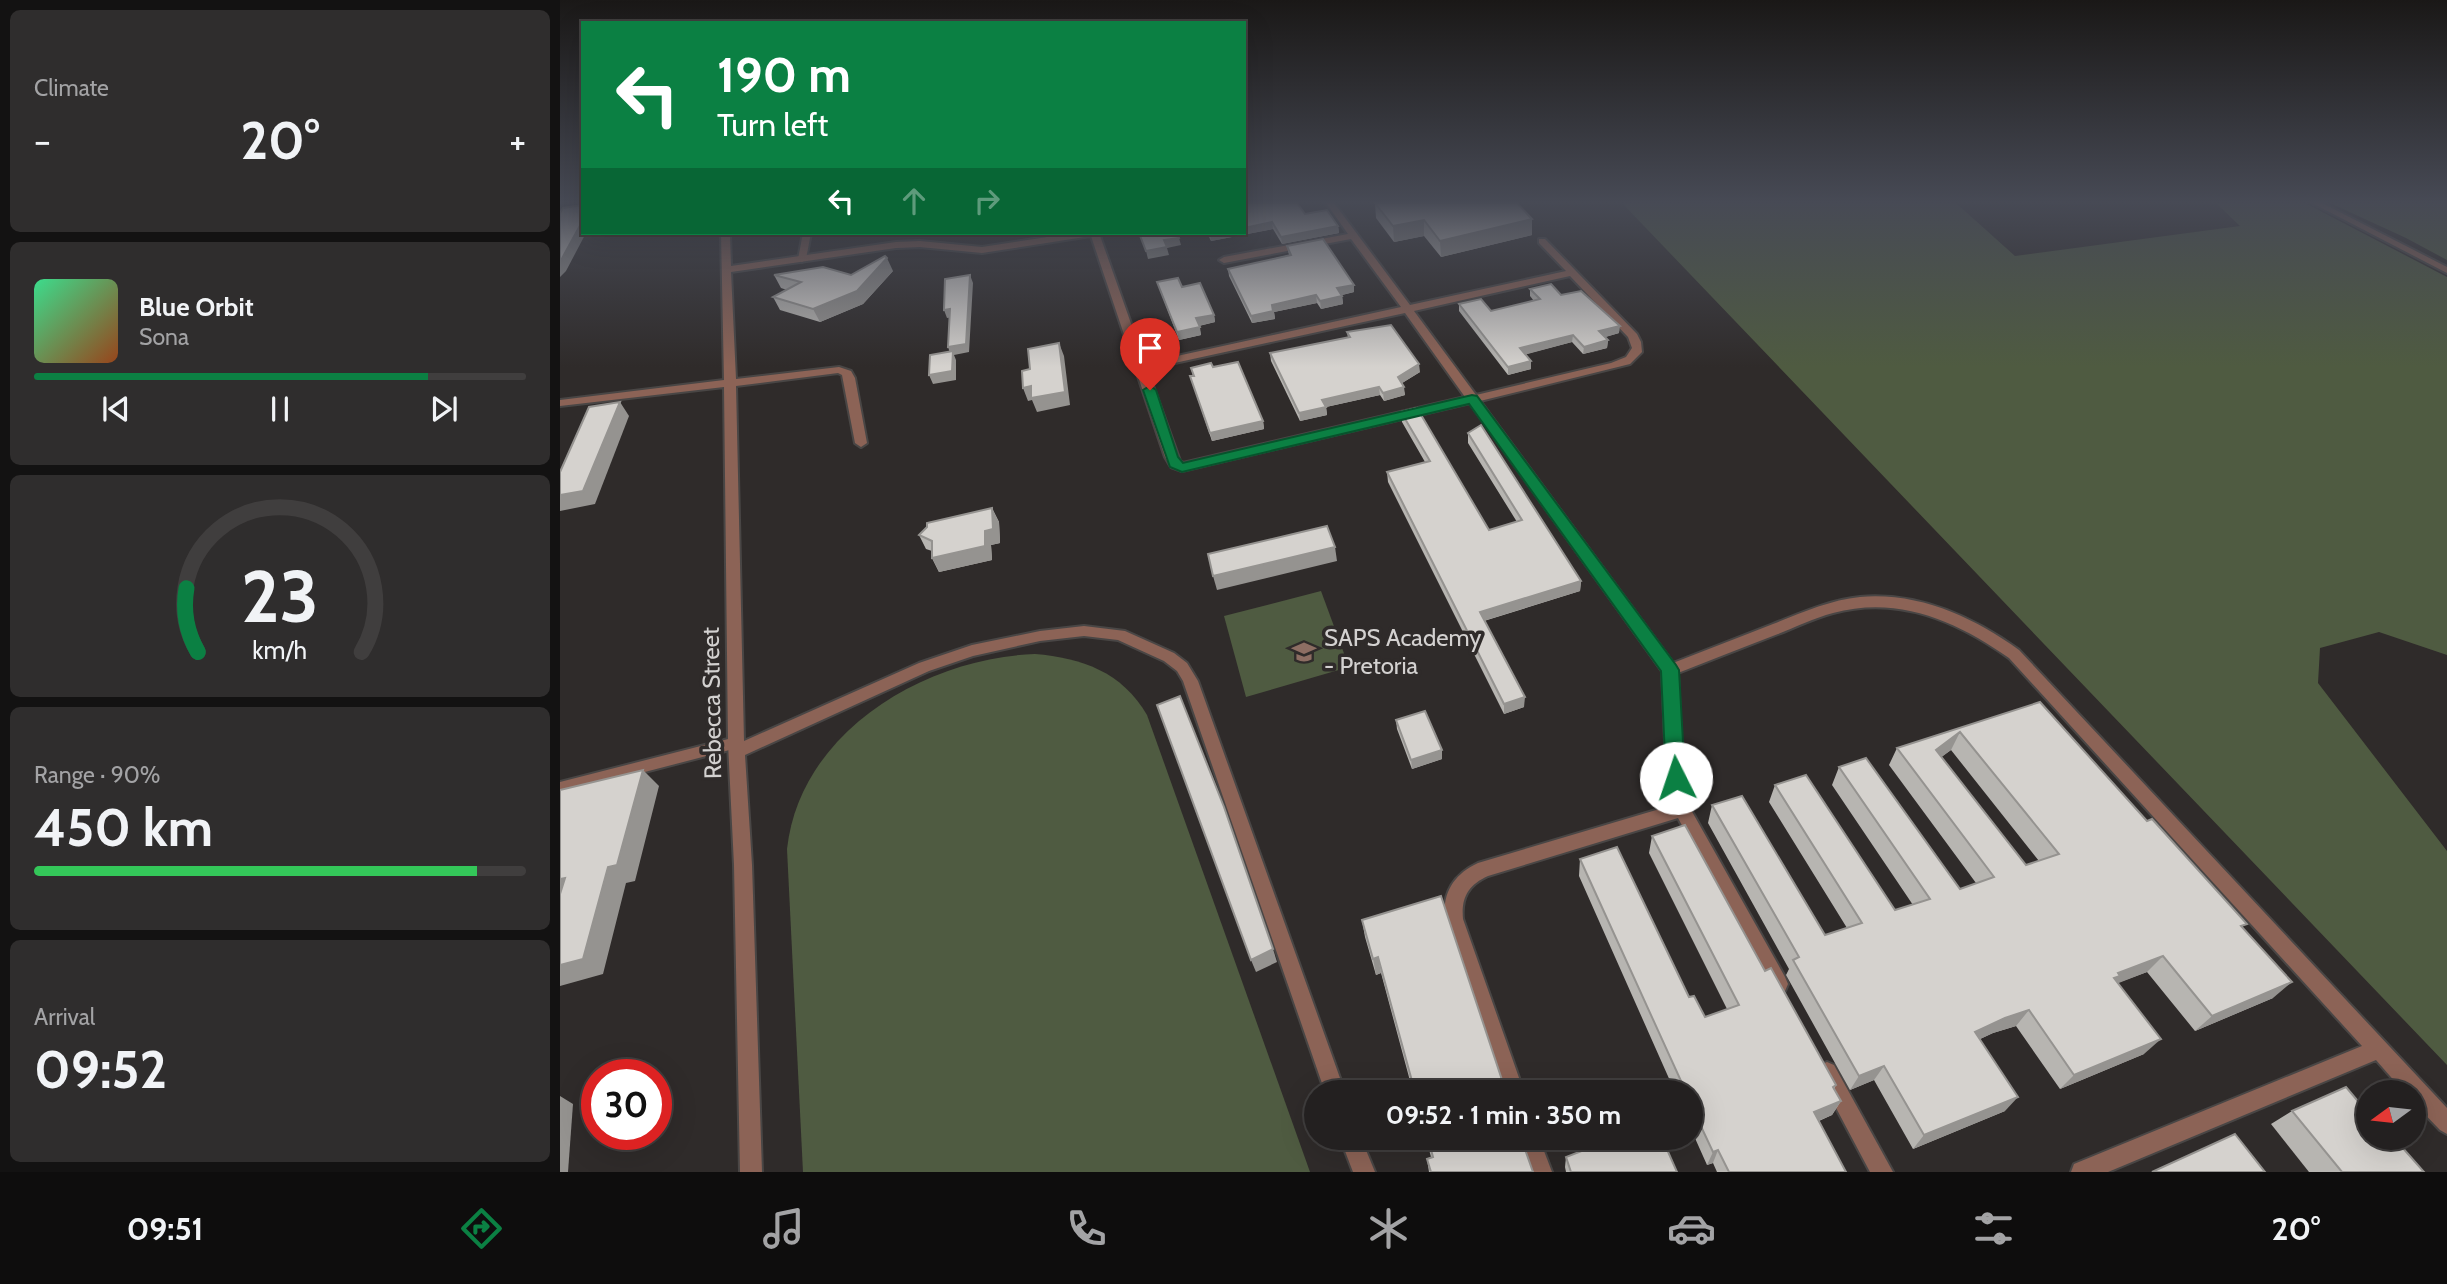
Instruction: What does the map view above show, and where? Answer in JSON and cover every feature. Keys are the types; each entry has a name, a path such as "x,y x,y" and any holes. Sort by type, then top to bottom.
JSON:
{"street":[{"name":"Rebecca Street","path":"725,258 736,747 743,865 751,1172"},
{"path":"726,270 811,258"},
{"path":"1104,258 1143,367 1171,457 1175,464 1182,467 1614,366 1637,355 1639,346 1633,336 1558,258"},
{"path":"1224,260 1236,258"},
{"path":"1369,258 1670,670 1674,763 1682,809 1783,992"},
{"path":"1143,367 1572,273"},
{"path":"560,403 730,381 827,371 847,373 861,443"},
{"path":"1670,670 1824,610 1848,604 1881,601 1914,605 1970,624 2014,654 2447,1122"},
{"path":"736,747 899,677 1004,643 1084,631 1120,635 1162,653 1182,667 1190,681 1331,1080"},
{"path":"1510,1080 1454,919 1452,909 1457,890 1470,876 1484,869 1682,809"},
{"path":"2082,1172 2379,1049"},
{"path":"1816,1052 1882,1172"},
{"path":"1356,1150 1364,1172"},
{"path":"1533,1150 1541,1172"}],"lane":[{"path":"2423,258 2447,270"},
{"path":"560,788 736,747"}],"green space":[{"path":"1674,258 2410,258 2447,277 2447,655 2379,632 2320,648 2318,683 2447,851 2447,1065"},
{"path":"1321,591 1349,667 1246,697 1224,616"},
{"path":"1035,654 1069,659 1099,670 1126,688 1147,715 1310,1172 803,1172 787,849 797,807 816,769 842,736 875,709 912,686 952,670 993,659"}],"building":[{"path":"882,258 887,258 857,291 813,309 773,297 801,282 774,275 823,267 851,275"},
{"path":"1279,258 1336,258 1354,285 1337,288 1342,296 1320,301 1316,295 1272,305 1273,311 1251,316 1228,269"},
{"path":"970,275 966,344 948,347 950,309 944,310 945,279"},
{"path":"1178,278 1182,287 1200,283 1214,315 1196,318 1200,327 1177,332 1157,282"},
{"path":"1551,284 1561,295 1581,291 1620,326 1599,331 1608,340 1584,347 1573,335 1520,348 1531,361 1508,367 1459,304 1481,299 1491,311 1540,299 1530,289"},
{"path":"1391,325 1419,364 1398,377 1404,387 1383,393 1379,387 1322,400 1326,407 1299,413 1270,353 1350,337 1347,332"},
{"path":"1059,343 1065,392 1031,398 1031,386 1023,388 1022,371 1030,369 1028,349"},
{"path":"953,351 952,371 929,375 930,355"},
{"path":"1238,362 1263,421 1210,433 1190,376 1194,376 1191,368 1211,363 1213,367"},
{"path":"620,402 583,491 560,495 560,472 589,407"},
{"path":"1417,408 1489,530 1522,520 1468,433 1481,425 1581,581 1480,612 1525,697 1504,704 1387,472 1430,461 1401,412"},
{"path":"992,508 993,529 985,531 985,546 932,558 932,541 919,535 927,527 927,523"},
{"path":"1327,526 1335,547 1213,576 1208,554"},
{"path":"1180,696 1224,807 1273,949 1251,960 1157,705"},
{"path":"2040,702 2147,821 2152,819 2247,924 2241,926 2292,982 2212,1016 2163,956 2118,973 2120,976 2114,978 2161,1039 2074,1075 2029,1010 2005,1018 1975,1032 2018,1097 1924,1135 1884,1066 1859,1076 1793,960 1799,957 1712,805 1742,796 1825,935 1862,923 1775,785 1806,775 1895,910 1930,899 1839,767 1866,758 1960,889 1994,877 1897,748","holes":["1960,732 2059,854 2026,865 1936,750"]},
{"path":"1425,711 1442,750 1411,760 1396,720"},
{"path":"643,770 617,865 608,867 583,959 560,965 560,894 565,878 560,879 560,790"},
{"path":"1685,825 1765,971 1771,968 1836,1085 1833,1087 1841,1101 1814,1112 1846,1172 1729,1172 1718,1150 1713,1152 1703,1131 1703,1080 1681,1080 1580,859 1617,847 1689,997 1694,996 1705,1017 1739,1005 1652,836"},
{"path":"1441,896 1502,1080 1412,1080 1378,957 1373,959 1362,920"},
{"path":"2346,1087 2356,1099 2356,1150 2405,1150 2424,1172 2342,1172 2292,1111"},
{"path":"2235,1134 2265,1172 2152,1172"},
{"path":"1431,1150 1525,1150 1533,1172 1431,1172 1427,1159 1433,1157"},
{"path":"1584,1150 1667,1150 1677,1172 1571,1172 1566,1157"}],"place":[{"name":"SAPS Academy - Pretoria","path":"1304,652"}],"route":[{"path":"1150,390 1171,457 1175,464 1182,467 1206,464 1472,399 1670,670 1676,778"}]}
